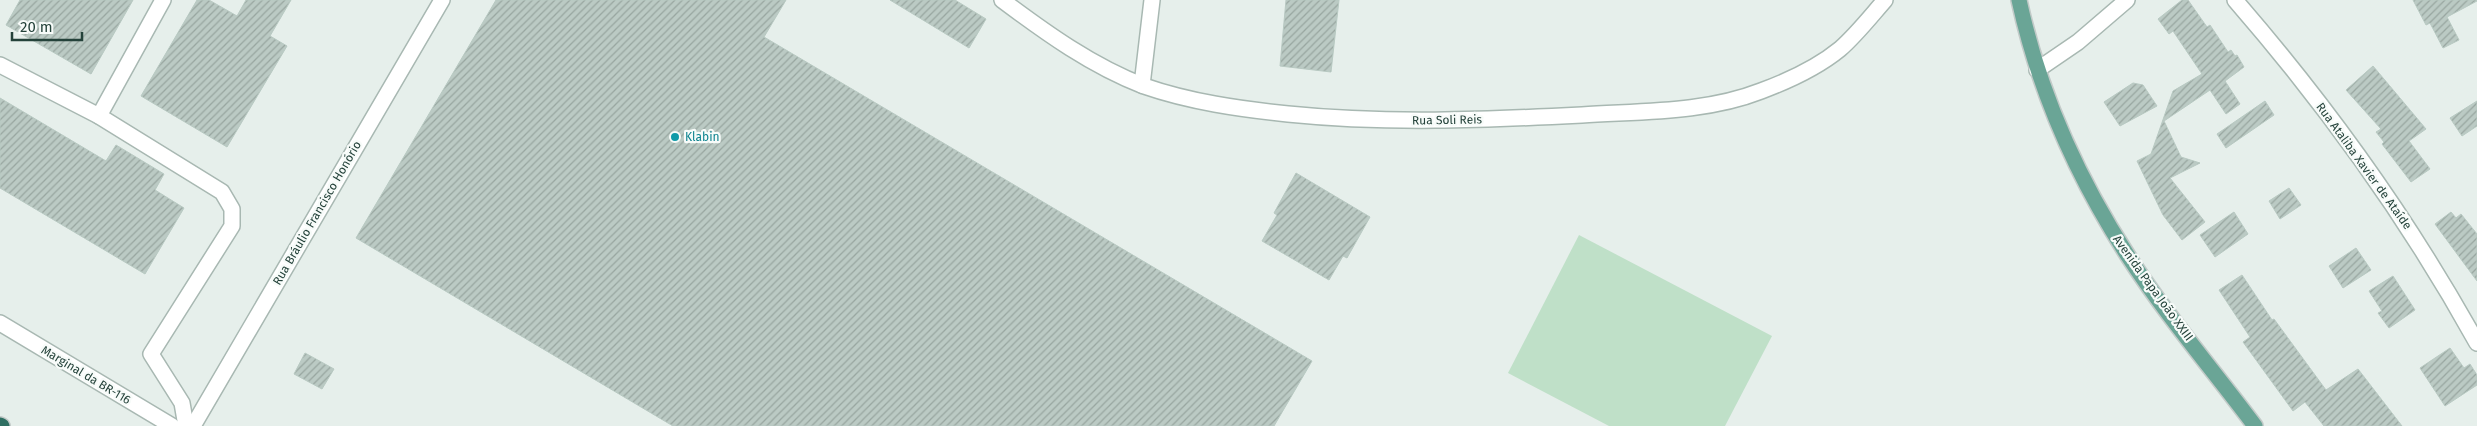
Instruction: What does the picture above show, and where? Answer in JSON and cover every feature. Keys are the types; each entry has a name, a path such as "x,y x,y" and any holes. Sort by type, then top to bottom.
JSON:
{"main road":[{"name":"Avenida Papa João XXIII","path":"2018,0 2037,70 2069,150 2109,226 2159,299 2255,426"}],"street":[{"path":"99,116 163,0"},
{"name":"Rua Bráulio Francisco Honório","path":"193,426 442,0"},
{"name":"Rua Soli Reis","path":"1002,0 1063,43 1142,85 1210,104 1337,119 1483,120 1672,110 1734,99 1760,92 1802,73 1839,49 1885,0"},
{"path":"1142,85 1152,0"},
{"path":"2037,70 2078,42 2127,0"},
{"name":"Rua Ataliba Xavier de Ataíde","path":"2234,0 2339,128 2381,187 2418,242 2477,343"},
{"path":"0,65 99,116 222,192 232,209 232,226 151,354 182,403 186,426"},
{"name":"Marginal da BR-116","path":"0,323 172,426"}],"green space":[{"path":"1579,235 1772,336 1725,426 1609,426 1508,373"}],"building":[{"path":"20,0 133,0 91,74 6,25"},
{"path":"197,0 209,0 237,16 246,0 291,0 270,36 287,46 227,147 141,96"},
{"name":"Klabin","path":"496,0 786,0 764,37 1312,361 1274,426 673,426 356,238"},
{"path":"890,0 955,0 986,19 969,48"},
{"path":"1286,0 1339,0 1331,72 1280,66"},
{"path":"2182,0 2188,0 2207,27 2210,25 2228,52 2231,50 2235,56 2237,55 2244,67 2225,81 2240,104 2226,114 2210,90 2164,121 2181,157 2200,163 2170,178 2205,222 2182,240 2163,215 2137,161 2151,154 2173,91 2202,74 2173,31 2169,34 2158,19"},
{"path":"2413,0 2477,1 2447,17 2459,40 2443,48 2430,23 2426,25"},
{"path":"2373,66 2426,129 2409,141 2430,169 2411,182 2382,144 2384,142 2376,132 2381,129 2346,90"},
{"path":"2133,83 2143,85 2157,106 2120,126 2104,102"},
{"path":"0,98 106,161 116,145 164,174 155,190 184,208 145,274 0,188"},
{"path":"2265,101 2274,115 2226,148 2217,134"},
{"path":"2477,101 2477,126 2462,136 2450,118"},
{"path":"1296,173 1370,217 1347,258 1343,256 1329,280 1262,241 1277,215 1274,213"},
{"path":"2289,188 2301,205 2280,219 2269,201"},
{"path":"2234,212 2248,234 2215,257 2200,235"},
{"path":"2451,212 2456,218 2461,214 2477,234 2477,281 2435,224"},
{"path":"2356,248 2371,270 2343,288 2329,266"},
{"path":"2242,275 2272,320 2274,319 2326,390 2358,369 2402,426 2324,426 2305,402 2293,411 2243,342 2250,337 2219,290"},
{"path":"2393,276 2415,310 2389,328 2378,313 2382,311 2369,291"},
{"path":"2450,348 2464,368 2470,364 2477,375 2477,385 2445,406 2420,368"},
{"path":"305,353 334,369 322,389 294,374"}],"place":[{"name":"Klabin","path":"675,137"}]}
